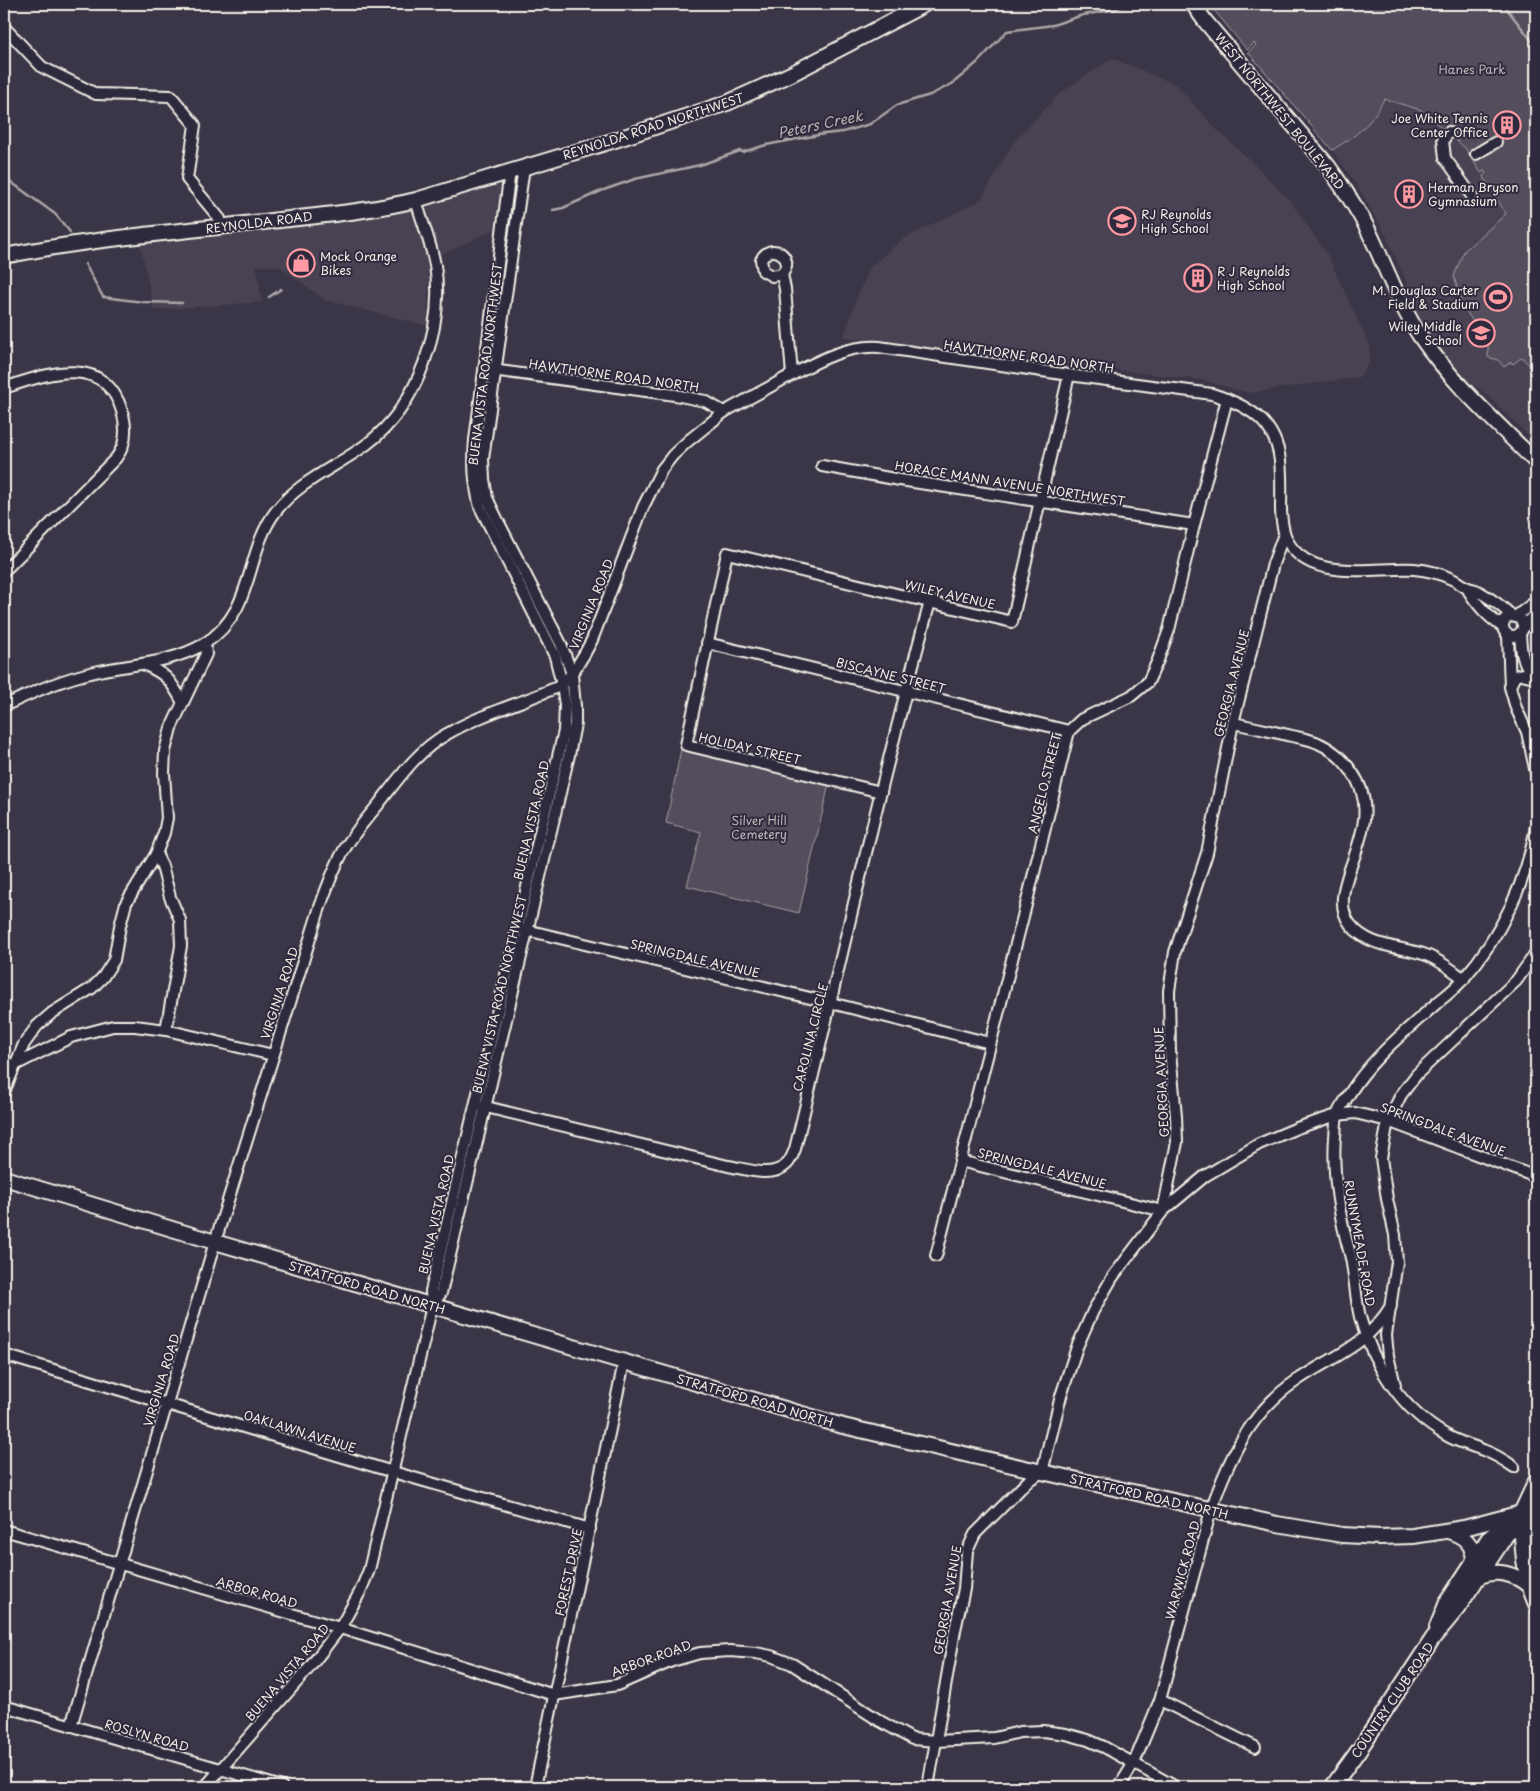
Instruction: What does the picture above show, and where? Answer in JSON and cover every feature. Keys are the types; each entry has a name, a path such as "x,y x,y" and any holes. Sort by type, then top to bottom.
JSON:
{"main road":[{"name":"REYNOLDA ROAD NORTHWEST","path":"517,169 707,111 736,100 791,74 925,4"},
{"name":"WEST NORTHWEST BOULEVARD","path":"1193,4 1328,166 1369,232 1411,320 1437,359 1454,379 1536,462"},
{"name":"REYNOLDA ROAD","path":"4,256 78,244 391,206 517,169"},
{"name":"STRATFORD ROAD NORTH","path":"4,1178 215,1242 843,1426 1211,1510 1301,1529 1342,1535 1396,1537 1448,1531 1521,1513"},
{"path":"1536,1482 1521,1513 1525,1564 1529,1586 1536,1604"},
{"path":"1521,1513 1536,1506"},
{"path":"1521,1513 1536,1512"},
{"path":"1521,1513 1536,1530"},
{"name":"COUNTRY CLUB ROAD","path":"1434,1638 1446,1602 1488,1539 1521,1513"},
{"name":"COUNTRY CLUB ROAD","path":"1332,1787 1362,1747 1434,1638 1458,1610 1521,1513"},
{"path":"1448,1531 1458,1534 1469,1543 1474,1560"},
{"path":"1480,1576 1493,1572 1514,1576 1523,1580 1529,1586"}],"street":[{"path":"4,27 42,67 96,94 171,96 195,125 186,179 220,220 221,227"},
{"path":"1449,132 1443,140 1445,158 1472,196"},
{"path":"1476,154 1496,142"},
{"name":"BUENA VISTA ROAD NORTHWEST","path":"517,169 490,369 473,462 474,486 480,507 555,656 562,685"},
{"path":"4,706 50,684 184,654 205,643 224,626 237,608 250,575 258,545 276,511 292,494 370,442 396,414 416,382 430,344 435,321 437,284 431,248 416,200"},
{"path":"782,274 785,289 792,375"},
{"name":"HAWTHORNE ROAD NORTH","path":"490,369 675,395 705,401 724,412 828,356 864,346 1193,391 1227,399 1246,407 1256,414 1274,438 1280,462 1284,534 1299,556 1321,567 1424,570 1450,578 1467,588 1477,590 1514,616"},
{"name":"BUENA VISTA ROAD NORTHWEST","path":"490,369 483,459 484,479 488,498 499,524 561,644 572,674 575,706 573,736 523,929"},
{"path":"4,388 53,374 68,372 86,373 106,384 114,392 118,398 126,427 124,446 116,458 4,571"},
{"name":"WILEY AVENUE","path":"708,644 727,553 1012,622 1070,375"},
{"name":"ANGELO STREET","path":"990,1043 1069,731 1082,719 1131,696 1148,682 1169,630 1227,399"},
{"name":"VIRGINIA ROAD","path":"71,1726 272,1055 328,884 345,849 411,764 430,745 445,734 466,724 562,685 572,674 592,640 644,507 662,469 688,440 724,412"},
{"name":"HORACE MANN AVENUE NORTHWEST","path":"822,466 900,480 1194,525"},
{"name":"GEORGIA AVENUE","path":"928,1787 954,1630 964,1589 967,1551 970,1542 974,1534 1029,1480 1042,1472 1061,1396 1077,1347 1093,1311 1112,1278 1162,1211 1177,1142 1170,1052 1169,991 1175,952 1207,853 1233,723 1273,564 1284,534"},
{"name":"HAWTHORNE ROAD NORTH","path":"1467,588 1472,597 1505,631"},
{"path":"1536,600 1504,621 1510,687 1516,708 1527,732 1536,773"},
{"name":"CAROLINA CIRCLE","path":"480,1106 728,1166 761,1172 776,1171 788,1163 795,1149 832,1003 906,691 930,602"},
{"path":"1505,631 1516,636 1536,613"},
{"path":"1514,616 1521,620 1521,653 1524,664 1535,678"},
{"path":"4,1092 13,1066 24,1044 37,1026 52,1013 92,988 114,960 126,903 156,854 164,833 167,818 164,773 170,728 206,654 205,643"},
{"name":"BISCAYNE STREET","path":"708,644 1069,731"},
{"name":"HOLIDAY STREET","path":"708,644 686,745 882,792"},
{"path":"142,664 161,672 172,683 182,701"},
{"path":"1510,687 1515,676 1522,674 1535,678"},
{"name":"BUENA VISTA ROAD","path":"205,1787 310,1666 340,1628 360,1592 369,1570 432,1306 431,1291 480,1106 523,929 564,731 565,705 562,685"},
{"path":"1233,723 1316,742 1333,751 1346,764 1359,782 1364,800 1365,820 1362,838 1342,891 1342,909 1350,923 1366,938 1384,945 1427,955 1443,963 1464,979"},
{"name":"RUNNYMEADE ROAD","path":"1514,1468 1485,1450 1448,1436 1422,1419 1398,1396 1378,1362 1366,1337 1360,1315 1336,1193 1334,1153 1337,1114 1364,1072 1390,1044 1464,979 1491,941 1515,895 1530,853 1536,826"},
{"path":"156,854 162,866 170,897 180,920 182,933 166,1030"},
{"name":"SPRINGDALE AVENUE","path":"523,929 990,1043 960,1161 1162,1211 1204,1176 1259,1144 1337,1114 1355,1113 1388,1121 1536,1177"},
{"name":"RUNNYMEADE ROAD","path":"1398,1396 1388,1356 1386,1335 1397,1262 1395,1235 1386,1199 1381,1158 1388,1121 1401,1095 1417,1074 1516,981 1536,952"},
{"path":"13,1066 62,1041 92,1030 113,1026 135,1026 166,1030 272,1055"},
{"path":"936,1256 960,1161"},
{"name":"WARWICK ROAD","path":"1119,1787 1134,1763 1160,1700 1211,1510 1221,1480 1238,1444 1259,1414 1278,1394 1297,1380 1337,1358 1366,1337 1382,1321 1391,1306"},
{"name":"OAKLAWN AVENUE","path":"4,1355 590,1529"},
{"name":"FOREST DRIVE","path":"535,1787 624,1362"},
{"name":"ARBOR ROAD","path":"4,1530 118,1565 340,1628 554,1695 617,1685 672,1661 700,1653 730,1651 756,1653 771,1656 792,1664 912,1739 936,1741 994,1738 1020,1732 1066,1734 1088,1740 1176,1787"},
{"path":"1160,1700 1255,1747"},
{"name":"ROSLYN ROAD","path":"4,1706 282,1787"}],"shaded area":[{"name":"RJ Reynolds High School","path":"1112,58 1177,85 1215,128 1291,202 1327,254 1370,346 1369,363 1359,377 1249,393 1201,380 844,337 857,297 871,266 903,239 981,200 1013,143 1059,94"},
{"path":"1384,99 1421,110 1465,148 1526,218 1536,225 1536,443 1486,394 1470,383 1449,363 1434,345 1407,302 1407,283 1385,234 1358,187 1332,150 1359,133 1377,113"},
{"path":"510,178 512,199 497,228 443,254 428,258 428,326 325,300 279,266 256,266 262,302 154,310 139,238 388,215"}],"green space":[{"name":"Hanes Park","path":"1209,4 1536,4 1536,225 1534,224 1536,227 1536,373 1522,357 1513,364 1511,362 1504,367 1498,360 1488,357 1488,344 1462,305 1454,276 1464,251 1506,214 1483,176 1486,173 1484,171 1481,173 1465,148 1421,110 1384,99 1362,129 1349,140 1332,150 1248,52 1256,45 1254,43 1247,50"},
{"name":"Silver Hill Cemetery","path":"681,749 829,784 799,913 687,886 701,832 666,823"}],"waterway":[{"name":"Peters Creek","path":"553,210 563,208 601,191 635,179 700,165 740,151 743,152 766,145 843,132 870,124 897,105 930,95 952,84 978,62 1007,31 1053,25 1083,15 1112,10 1128,4"},
{"name":"Peters Creek","path":"1503,4 1536,46"},
{"name":"Peters Creek","path":"4,177 55,214 70,232"},
{"name":"Peters Creek","path":"85,264 103,297 143,302 182,303"},
{"name":"Peters Creek","path":"269,297 281,289"}],"place":[{"name":"Joe White Tennis Center Office","path":"1507,125"},
{"name":"Herman Bryson Gymnasium","path":"1409,194"},
{"name":"RJ Reynolds High School","path":"1122,221"},
{"name":"Mock Orange Bikes","path":"301,263"},
{"name":"R J Reynolds High School","path":"1198,278"},
{"name":"M. Douglas Carter Field & Stadium","path":"1498,297"},
{"name":"Wiley Middle School","path":"1481,333"}]}
